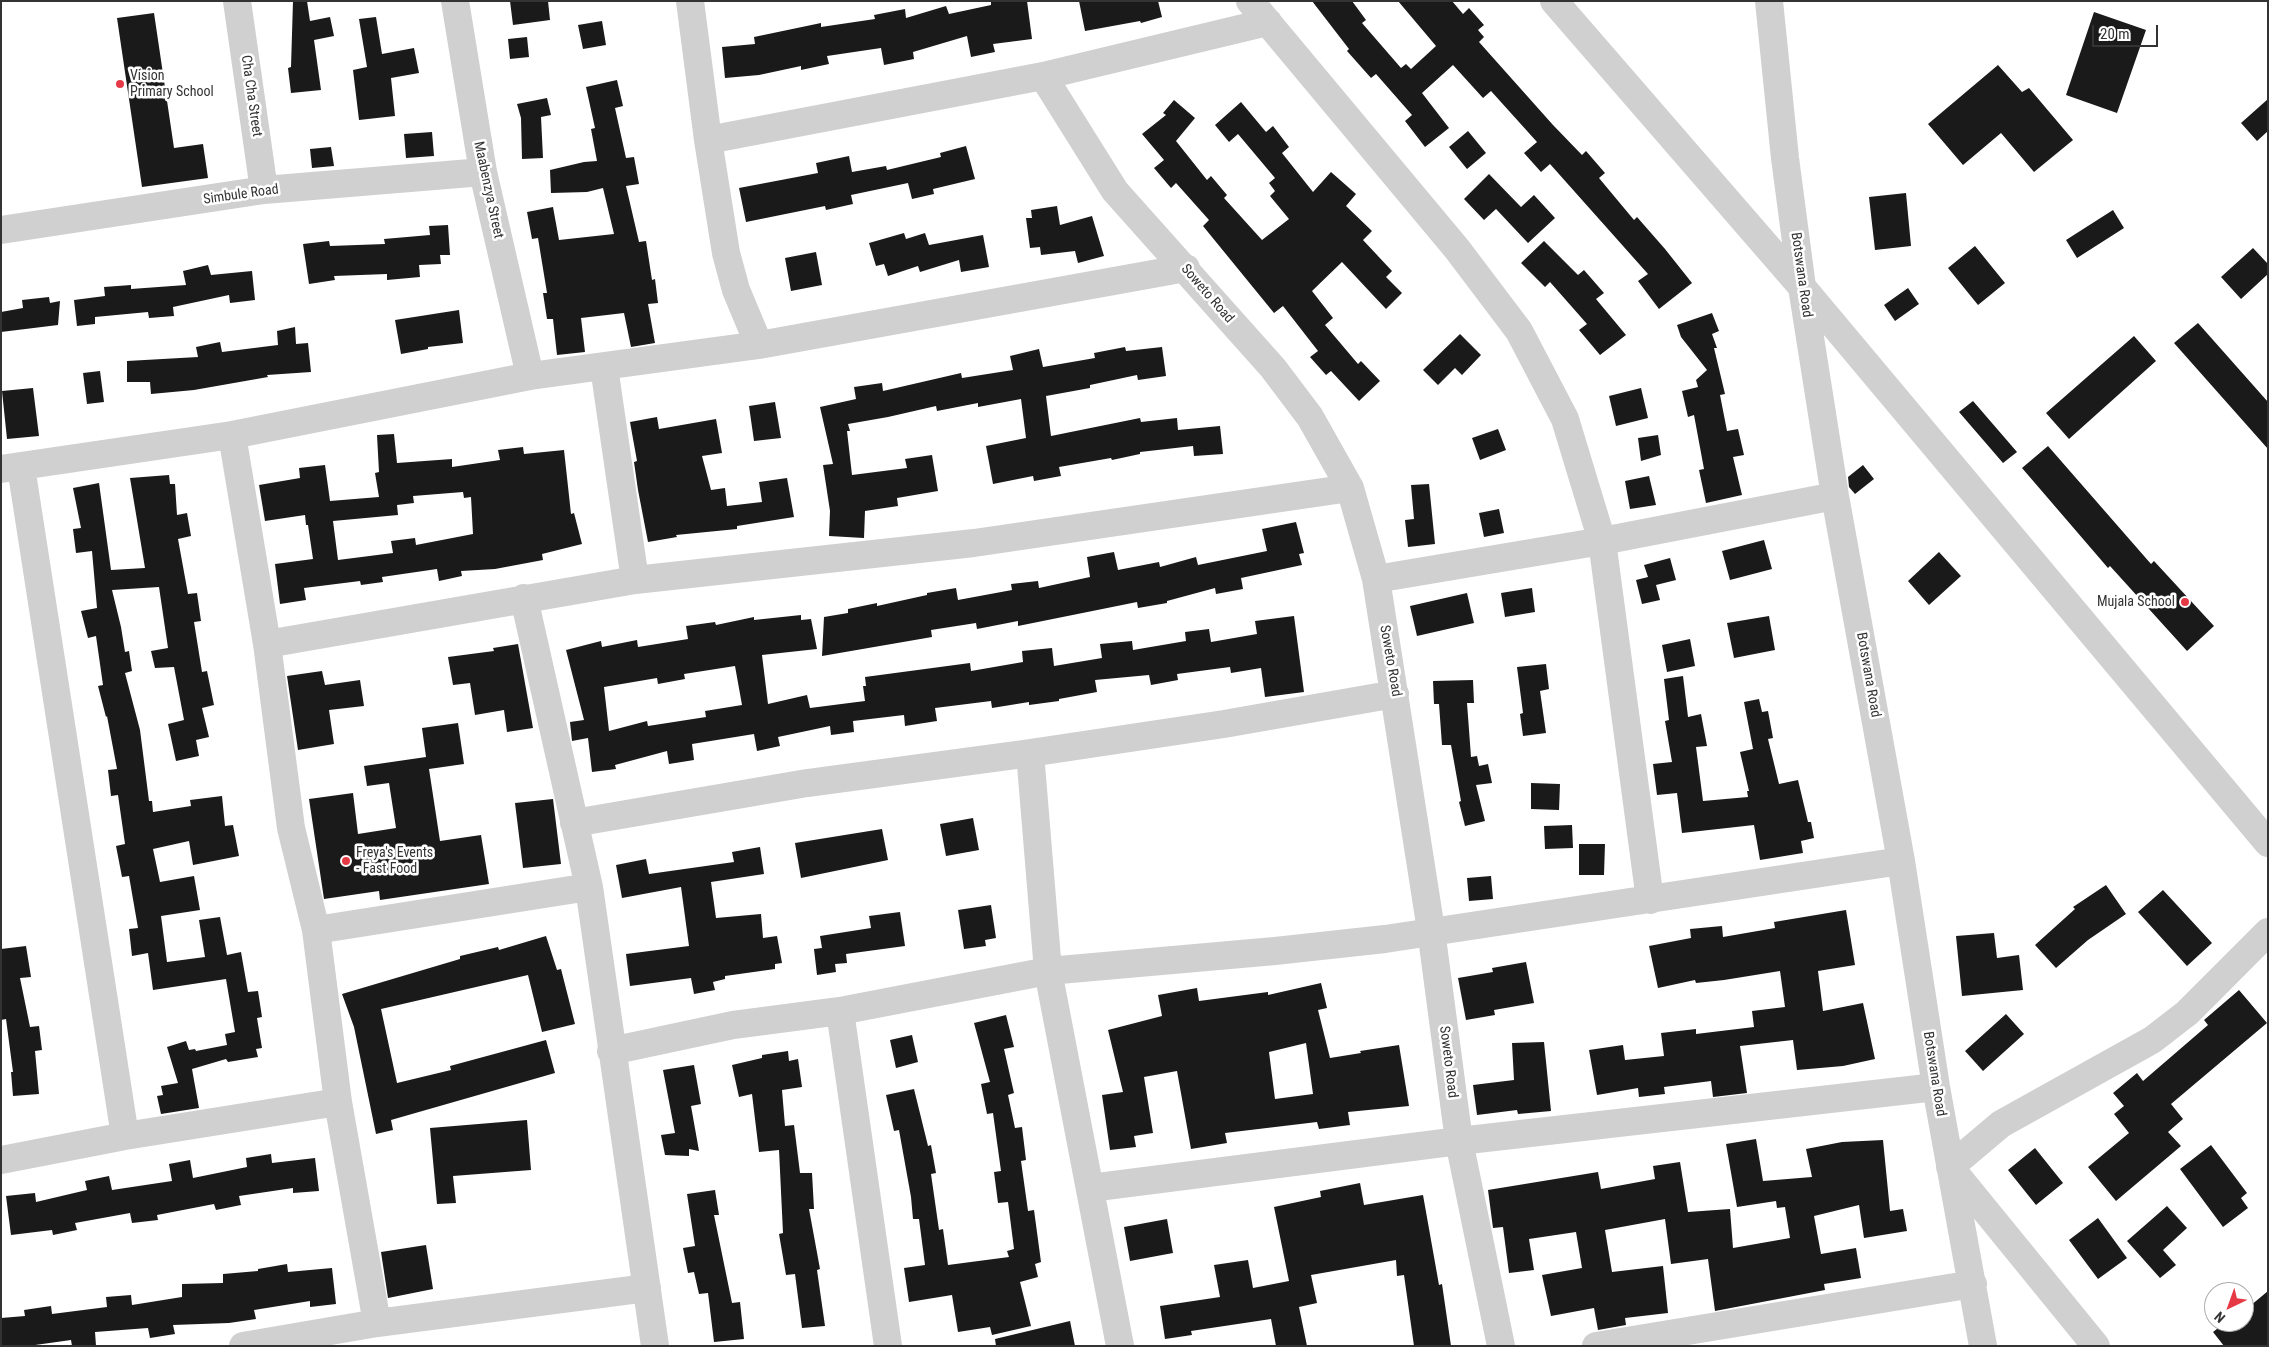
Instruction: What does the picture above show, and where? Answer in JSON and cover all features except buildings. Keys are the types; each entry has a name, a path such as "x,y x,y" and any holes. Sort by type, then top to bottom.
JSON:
{"street":[{"name":"Cha Cha Street","path":"237,1 264,190"},
{"name":"Maabenzya Street","path":"455,1 483,172 530,376"},
{"path":"690,1 708,140 726,253 736,290 759,345"},
{"path":"1250,1 1457,249 1519,331 1565,418 1602,541 1650,900"},
{"path":"1554,1 1802,288 2268,843"},
{"name":"Botswana Road","path":"1769,1 1784,148 1802,288 1835,496 1901,860 1936,1087 1983,1346"},
{"path":"708,140 1043,76 1268,22"},
{"name":"Soweto Road","path":"1043,76 1115,191 1186,268 1272,368 1310,417 1350,488 1376,579 1431,930 1458,1141 1501,1346"},
{"name":"Simbule Road","path":"1,230 264,190 483,172"},
{"path":"125,1136 11,468 232,435 530,376 759,345 1186,268"},
{"path":"604,367 635,580"},
{"path":"232,435 267,644 291,828 316,930 338,1102 378,1323"},
{"path":"267,644 635,580 974,543 1350,488"},
{"path":"1376,579 1602,541 1835,496"},
{"path":"524,598 589,887 611,1051 655,1346"},
{"path":"574,824 807,783 1030,753 1224,724 1395,694"},
{"path":"1030,753 1048,971 1120,1346"},
{"path":"611,1051 733,1025 840,1011 1048,971 1330,946 1650,900 1901,860"},
{"path":"316,930 589,887"},
{"path":"2096,1346 1950,1168 2000,1124 2152,1040 2187,1013 2268,932"},
{"path":"840,1011 888,1346"},
{"path":"1090,1188 1458,1141 1936,1087"},
{"path":"1,1160 125,1136 338,1102"},
{"path":"1596,1346 1972,1284"},
{"path":"243,1346 378,1323 646,1288"}],"place":[{"name":"Vision Primary School","path":"120,84"},
{"name":"Mujala School","path":"2185,602"},
{"name":"Freya's Events - Fast Food","path":"346,861"}]}
